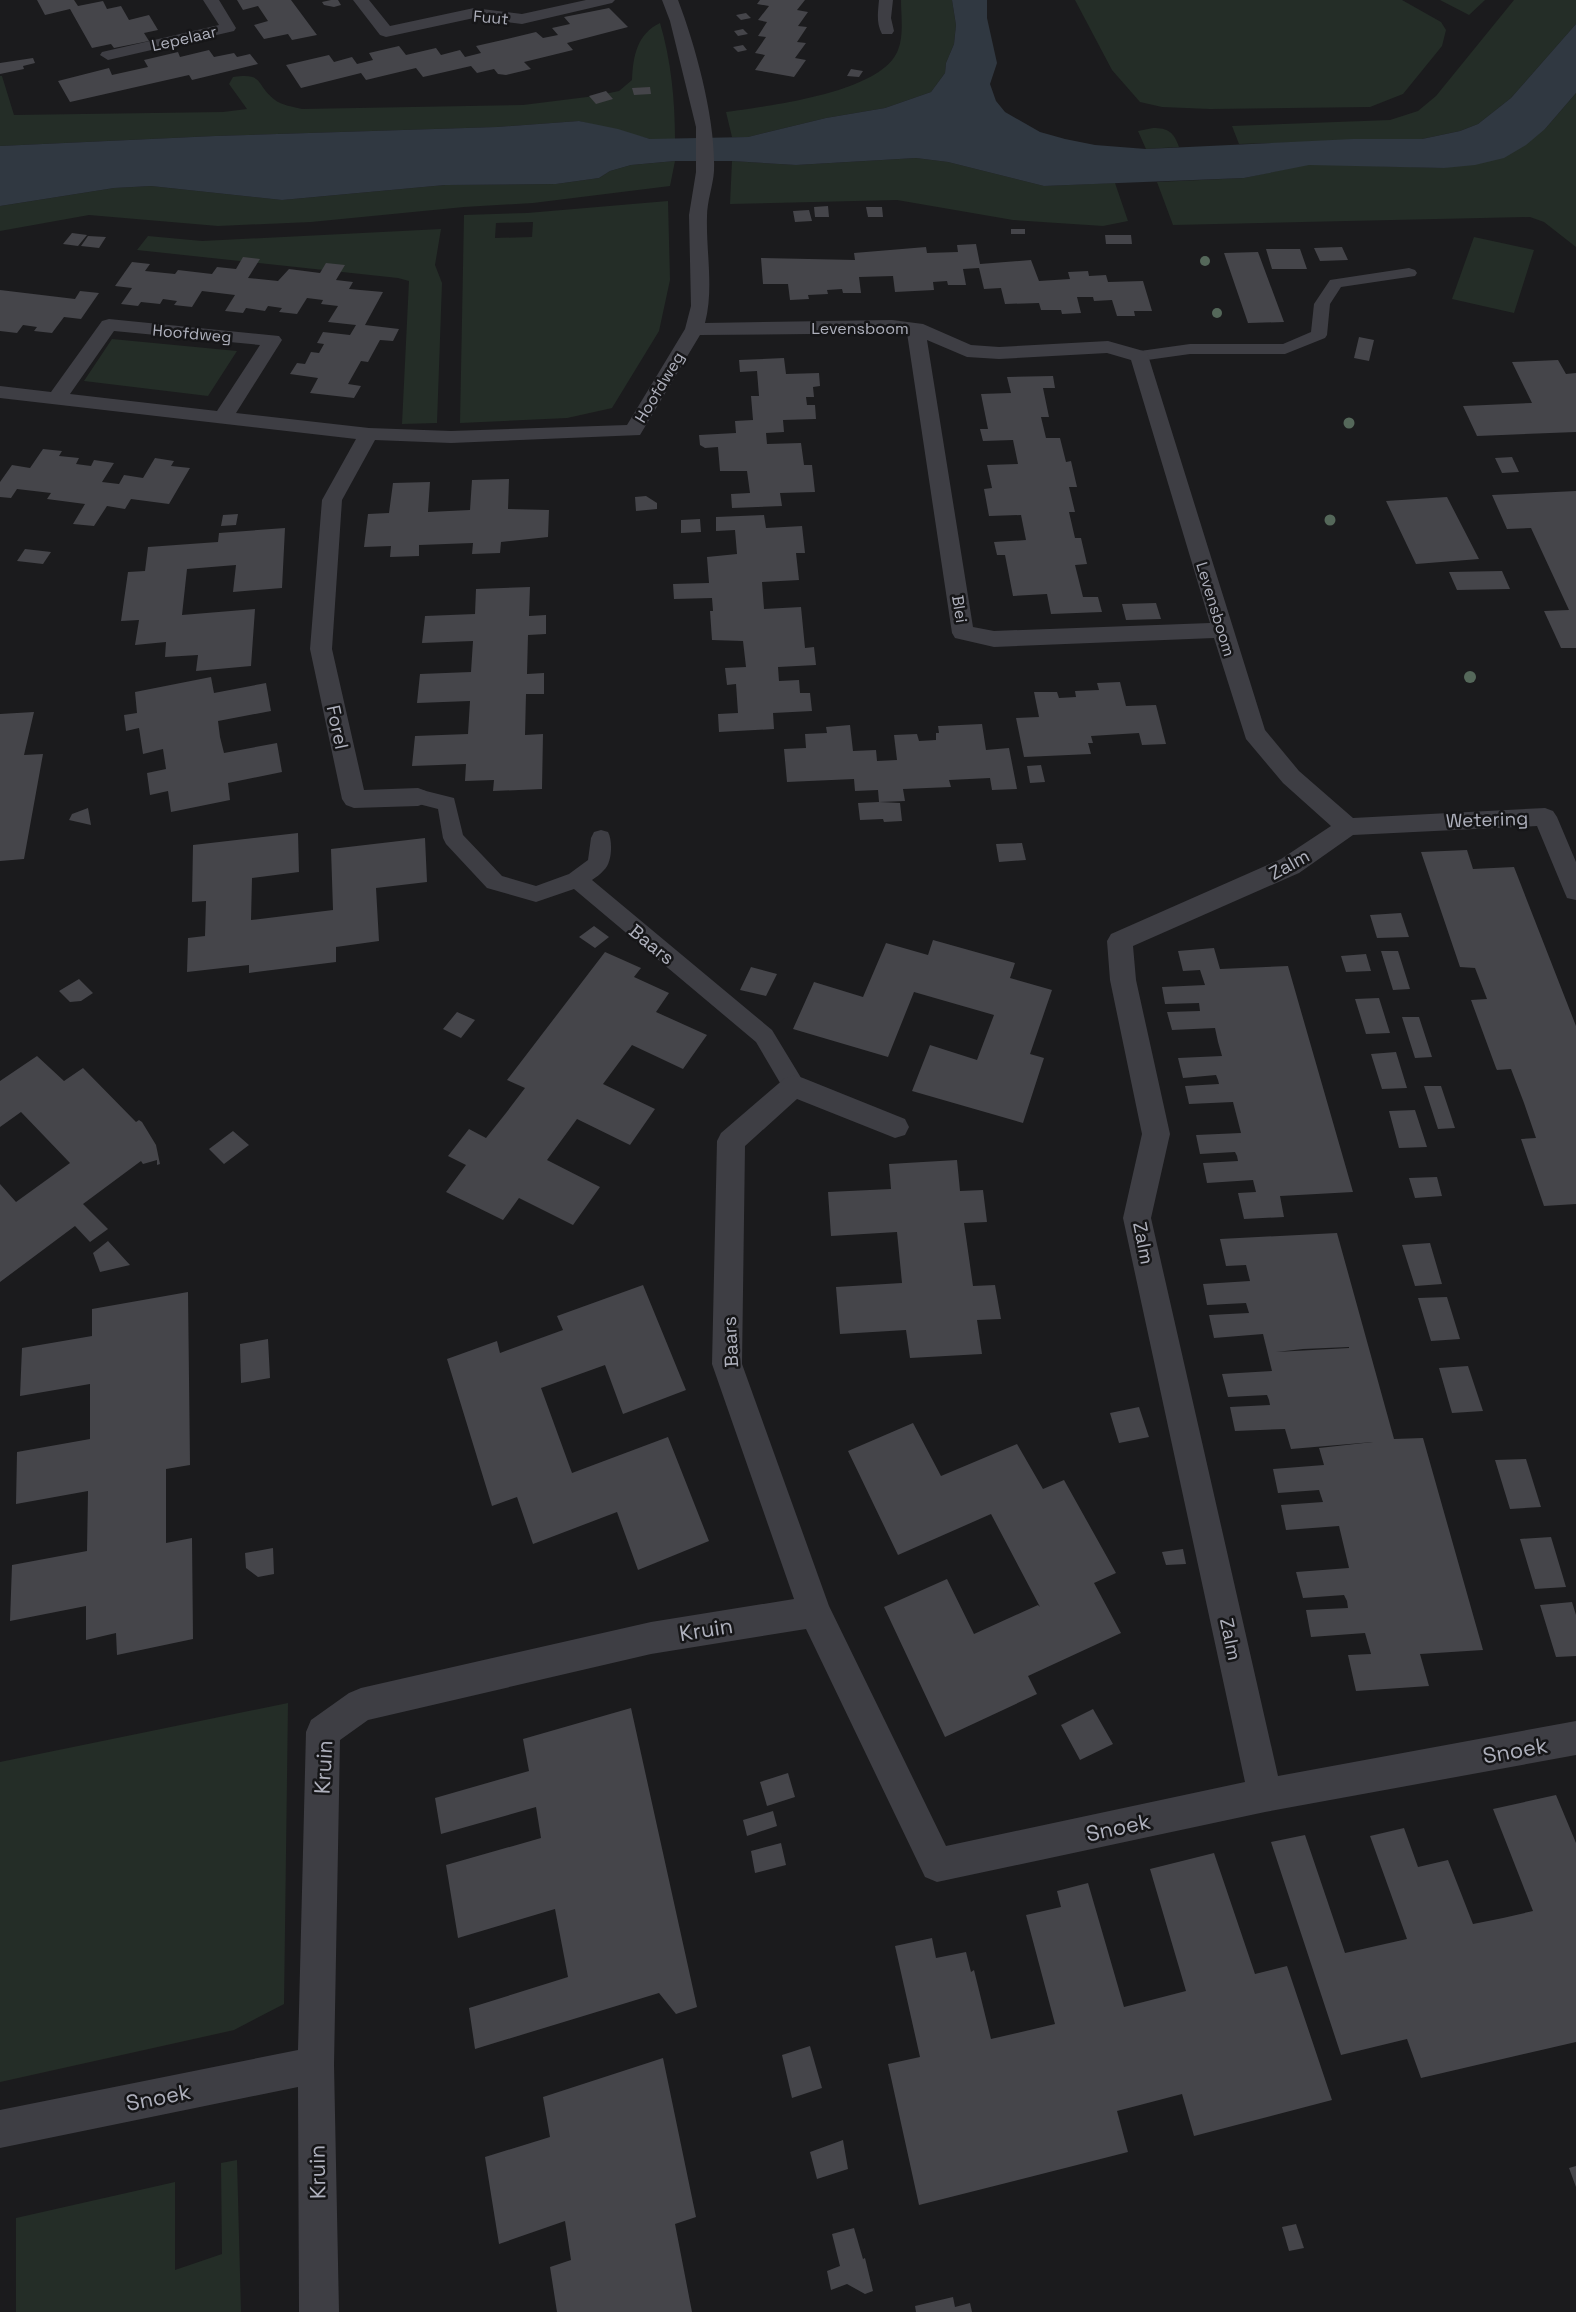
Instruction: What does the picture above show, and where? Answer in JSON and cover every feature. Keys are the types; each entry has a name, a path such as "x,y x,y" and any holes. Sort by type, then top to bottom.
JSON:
{"street":[{"name":"Lepelaar","path":"108,55 228,28 211,0"},
{"name":"Fuut","path":"361,0 386,32 474,13 522,20 607,0"},
{"name":"Hoofdweg","path":"0,392 369,434 451,437 633,431 694,329 700,306 698,215 705,172 704,127 678,22 670,0"},
{"name":"Hoofdweg","path":"57,398 110,325 272,340 222,417"},
{"name":"Levensboom","path":"694,329 892,326 916,328 967,350 999,354 1108,347 1140,356 1254,733 1291,777 1348,828"},
{"name":"Blei","path":"916,328 963,633 994,639 1222,630"},
{"name":"Forel","path":"369,434 332,500 321,649 354,799 418,797"},
{"name":"Wetering","path":"1348,828 1393,823 1545,817 1576,891"},
{"name":"Zalm","path":"1265,1795 1138,1218 1156,1134 1122,980 1120,941 1290,866 1348,828"},
{"path":"794,1086 895,1127"},
{"name":"Baars","path":"794,1086 731,1141 727,1364 815,1612"},
{"name":"Snoek","path":"815,1612 936,1865 1265,1795 1576,1738"},
{"name":"Kruin","path":"319,2312 316,2065 323,1732 361,1705 651,1638 815,1612"},
{"name":"Snoek","path":"0,2129 316,2065"}],"lane":[{"path":"886,0 884,18 887,31"},
{"name":"Levensboom","path":"1140,356 1190,349 1285,349 1319,335 1322,304 1336,283 1409,273"},
{"name":"Forel","path":"418,797 447,803 453,838 496,882 536,894 577,880"},
{"path":"577,880 598,864 601,838"},
{"name":"Baars","path":"577,880 764,1036 794,1086"}],"shaded area":[{"path":"901,0 952,0 956,25 954,44 946,63 945,73 931,92 885,108 826,118 748,137 732,137 726,112 821,95 870,77 888,65 900,44 902,32"},
{"path":"952,0 987,0 987,18 997,63 990,84 996,101 1005,112 1040,132 1095,145 1146,149 1353,139 1422,139 1460,131 1478,124 1511,98 1576,24 1576,93 1545,129 1526,145 1504,158 1475,165 1444,168 1309,165 1244,178 1044,186 948,162 916,158 796,165 732,161 675,161 631,165 610,171 599,178 556,184 445,185 282,200 151,186 114,188 0,206 0,146 215,136 497,127 579,121 618,129 650,139 748,137 826,118 885,108 931,92 945,73 946,63 954,44 956,25"},
{"path":"1075,0 1402,0 1441,22 1446,30 1442,46 1403,94 1370,107 1210,109 1162,107 1140,102 1112,70"},
{"path":"1440,0 1485,0 1469,15"},
{"path":"1514,0 1576,0 1576,24 1511,98 1478,124 1460,131 1422,139 1239,144 1232,126 1390,120 1418,111 1436,96"},
{"path":"660,23 672,80 675,139 650,139 579,121 497,127 215,136 0,146 0,76 2,76 14,115 223,112 247,109 229,84 233,77 243,76 255,78 268,94 278,102 302,109 523,105 619,91 632,80 635,54 641,40 646,33"},
{"path":"1576,93 1576,247 1544,222 1530,217 1173,225 1157,182 1244,178 1309,164 1444,168 1545,129"},
{"path":"1153,128 1163,129 1173,134 1179,147 1146,149 1138,131"},
{"path":"916,158 948,162 1044,186 1115,183 1128,221 1103,226 1013,220 897,200 730,204 732,161 796,165"},
{"path":"675,161 670,186 533,203 464,207 311,222 218,226 89,215 0,231 0,206 114,188 151,186 282,200 445,185 556,184 599,178 610,171 631,165"},
{"path":"668,201 670,280 659,331 612,408 567,418 460,423 464,215 527,213","holes":["533,222 532,237 495,238 496,223"]},
{"path":"441,229 435,265 442,283 437,423 402,424 409,281 398,278 137,250 148,236 202,241"},
{"path":"1474,237 1534,250 1514,313 1452,299"},
{"path":"112,339 237,351 208,396 84,381"},
{"path":"288,1703 284,2004 234,2030 0,2082 0,1762"},
{"path":"237,2160 241,2312 16,2312 16,2218 175,2182 175,2270 222,2254 221,2163"}],"building":[{"path":"37,0 74,0 78,6 103,1 107,9 121,6 129,20 149,15 158,30 144,33 149,41 114,48 111,44 92,48 70,9 45,15"},
{"path":"237,0 291,0 317,35 292,40 288,34 264,39 254,25 268,21 258,6 243,10"},
{"path":"338,0 341,5 334,7 324,5 322,2"},
{"path":"760,0 805,0 797,10 808,12 798,26 807,27 797,42 806,43 795,58 806,60 794,77 755,70 765,55 755,53 766,37 758,36 767,22 758,20 769,6 757,4"},
{"path":"609,8 628,27 567,43 573,50 524,62 531,69 506,75 498,74 494,69 477,73 471,66 423,77 416,68 366,80 361,73 301,88 286,65 329,55 334,62 352,57 357,64 373,60 369,53 399,46 406,55 436,48 441,55 460,50 465,57 481,53 476,46 536,32 543,38 558,35 552,28 570,24 564,17"},
{"path":"746,13 751,18 741,20 736,15"},
{"path":"743,29 748,34 738,36 734,31"},
{"path":"743,45 747,50 738,52 733,47"},
{"path":"209,50 214,57 234,53 237,57 250,54 258,64 192,80 189,75 70,102 58,81 109,68 112,75 148,67 144,60 178,52 180,57"},
{"path":"33,58 35,63 23,66 24,69 0,74 0,63"},
{"path":"851,69 863,71 859,77 847,76"},
{"path":"650,87 651,94 634,95 632,88"},
{"path":"606,91 613,99 596,104 589,96"},
{"path":"828,206 829,217 815,217 814,207"},
{"path":"866,207 882,207 883,217 868,217"},
{"path":"809,210 812,221 795,222 793,211"},
{"path":"1011,229 1025,229 1025,234 1011,234"},
{"path":"72,233 87,235 78,246 63,244"},
{"path":"1105,235 1131,235 1132,244 1106,244"},
{"path":"88,236 106,237 99,248 81,246"},
{"path":"976,244 980,264 1031,260 1039,281 1070,279 1068,272 1088,271 1089,276 1106,275 1108,282 1143,281 1152,311 1134,311 1135,316 1117,316 1112,300 1094,301 1093,297 1077,297 1081,313 1062,314 1061,310 1041,310 1039,303 1005,304 1001,288 984,289 979,268 963,269 966,285 948,285 947,281 933,282 934,290 895,292 893,276 859,277 861,293 843,293 842,289 827,290 828,294 808,295 809,299 790,300 788,284 763,284 761,258 855,260 854,253 926,247 927,253 958,252 957,245"},
{"path":"1342,247 1348,260 1320,261 1314,248"},
{"path":"1266,249 1300,249 1307,269 1272,269"},
{"path":"1258,252 1284,322 1248,323 1224,253"},
{"path":"243,257 260,259 248,278 278,281 289,269 320,273 326,263 345,265 336,280 353,282 349,289 383,292 365,325 399,329 393,341 380,340 368,362 361,361 348,384 361,386 354,398 310,393 318,378 290,374 297,363 305,364 311,352 319,353 324,344 317,343 323,332 350,335 356,325 328,322 338,306 321,304 323,300 307,298 297,314 279,312 282,308 268,306 265,311 246,308 243,313 225,311 235,295 202,291 192,307 174,305 177,301 163,299 160,304 141,302 138,306 121,304 132,288 115,286 132,262 150,264 145,271 175,274 178,270 212,274 217,267 236,269"},
{"path":"0,290 75,299 80,291 99,293 81,319 64,317 52,333 34,331 37,327 23,325 17,333 0,331"},
{"path":"1359,337 1374,340 1369,361 1354,358"},
{"path":"784,358 786,374 819,373 820,386 813,387 814,397 806,397 807,405 815,405 816,419 783,420 784,432 766,433 767,444 801,443 804,465 812,465 815,492 780,493 782,506 732,508 731,494 750,493 747,471 720,471 718,447 705,448 700,445 699,435 736,433 735,421 753,420 751,396 759,396 757,371 740,372 739,360"},
{"path":"1558,360 1566,374 1576,373 1576,432 1477,436 1463,406 1532,403 1512,362"},
{"path":"1053,376 1055,388 1043,388 1049,417 1041,417 1046,438 1060,438 1066,462 1071,461 1077,487 1069,487 1075,512 1069,512 1075,538 1081,538 1087,564 1075,565 1083,597 1098,597 1102,612 1051,614 1047,594 1013,596 1005,555 997,555 994,542 1026,540 1021,515 989,516 984,489 992,488 987,465 1018,464 1013,440 983,441 980,429 988,429 981,394 1011,393 1007,377"},
{"path":"43,449 62,451 59,456 79,458 76,464 91,466 94,460 114,463 102,482 119,484 124,475 143,478 155,458 174,461 171,466 190,468 169,504 131,499 125,509 107,506 94,526 73,524 85,504 47,499 51,493 17,489 11,498 0,497 0,482 12,465 30,468"},
{"path":"1512,457 1519,472 1502,473 1495,458"},
{"path":"509,479 508,509 549,510 548,537 501,542 500,553 472,554 473,543 419,545 419,556 390,557 391,546 364,547 368,514 389,513 393,483 430,482 428,512 470,510 472,480"},
{"path":"1576,491 1576,648 1561,648 1544,611 1569,610 1531,528 1507,529 1492,495"},
{"path":"646,496 657,503 657,509 636,511 635,497"},
{"path":"1447,497 1479,559 1416,564 1386,501"},
{"path":"238,514 236,525 221,526 223,515"},
{"path":"764,515 766,528 802,526 805,553 796,553 799,580 762,582 764,609 801,607 805,648 814,647 816,665 778,667 779,681 799,680 800,693 810,693 812,711 773,713 774,729 719,732 718,714 738,713 736,684 727,685 725,668 746,667 743,641 712,640 710,611 713,611 712,598 674,599 673,584 709,583 707,557 737,554 735,530 716,531 716,517"},
{"path":"700,519 701,532 681,533 681,520"},
{"path":"285,528 282,588 233,592 236,565 187,569 182,615 255,609 251,666 196,671 198,655 165,657 166,642 135,645 139,620 121,621 128,572 145,571 148,547 218,542 219,533"},
{"path":"25,549 51,552 43,564 17,561"},
{"path":"1502,571 1510,589 1457,590 1449,572"},
{"path":"530,587 529,616 546,615 546,634 528,635 527,674 544,673 544,694 526,694 525,735 543,734 542,789 493,791 494,780 465,781 466,764 412,766 415,736 468,734 470,701 417,703 420,674 471,672 473,641 422,643 425,616 475,614 476,589"},
{"path":"1156,603 1161,619 1126,620 1122,604"},
{"path":"211,677 214,693 266,683 271,711 218,721 220,737 224,753 277,743 282,772 228,783 230,800 171,812 168,791 150,795 147,773 166,769 163,749 143,754 139,728 126,731 124,715 137,713 135,692"},
{"path":"1120,682 1126,706 1156,705 1166,744 1142,745 1139,733 1091,736 1093,743 1088,743 1091,754 1024,757 1016,718 1039,717 1034,692 1057,692 1059,698 1076,697 1075,691 1099,690 1097,683"},
{"path":"34,712 24,755 43,754 24,859 0,861 0,714"},
{"path":"982,724 986,750 1009,748 1017,789 992,790 990,778 949,780 951,787 903,789 905,801 879,802 878,790 855,791 854,779 787,782 784,749 806,748 805,734 827,733 826,727 850,725 853,751 876,750 877,761 897,760 894,735 917,734 919,741 936,740 936,733 939,733 938,726"},
{"path":"1041,765 1045,782 1030,783 1027,766"},
{"path":"858,803 900,803 902,821 884,822 883,819 860,820"},
{"path":"88,808 91,825 69,820 72,814"},
{"path":"298,833 299,872 252,878 251,920 333,910 331,849 425,838 427,882 376,888 379,941 336,947 336,962 249,973 249,965 187,972 188,938 205,936 206,901 192,902 193,845"},
{"path":"1022,843 1026,860 999,862 996,844"},
{"path":"1467,850 1473,869 1514,867 1576,1026 1576,1204 1544,1206 1521,1139 1536,1138 1524,1103 1511,1069 1497,1070 1496,1068 1471,1000 1487,999 1475,968 1460,967 1421,852"},
{"path":"1401,913 1409,937 1377,938 1370,915"},
{"path":"594,926 609,937 595,948 579,937"},
{"path":"933,940 1015,963 1010,978 1052,990 1030,1054 1044,1058 1023,1123 912,1091 930,1045 977,1060 994,1015 914,992 888,1057 793,1029 814,982 863,997 886,943 928,955"},
{"path":"1214,948 1220,969 1288,966 1353,1192 1280,1196 1284,1217 1244,1219 1238,1193 1256,1192 1253,1180 1207,1183 1203,1163 1238,1161 1237,1156 1235,1152 1200,1154 1196,1135 1241,1133 1233,1102 1189,1104 1185,1086 1219,1084 1216,1075 1183,1078 1178,1058 1222,1056 1215,1028 1172,1030 1167,1012 1200,1011 1199,1003 1165,1004 1162,987 1205,985 1200,970 1183,971 1178,951"},
{"path":"1381,951 1398,951 1410,989 1393,990"},
{"path":"605,952 641,968 634,977 669,993 656,1012 707,1035 683,1069 632,1045 603,1084 655,1109 630,1145 577,1119 547,1160 600,1187 573,1225 519,1198 503,1220 446,1192 466,1165 448,1156 469,1129 486,1138 506,1113 525,1088 507,1080"},
{"path":"1366,954 1371,971 1346,972 1341,956"},
{"path":"751,967 777,974 766,996 740,990"},
{"path":"79,979 93,993 81,1001 70,1002 59,991"},
{"path":"1379,998 1390,1033 1366,1034 1355,999"},
{"path":"457,1012 475,1020 461,1038 443,1029"},
{"path":"1402,1017 1419,1017 1432,1057 1415,1058"},
{"path":"1396,1052 1407,1088 1382,1089 1371,1054"},
{"path":"37,1056 64,1081 83,1068 136,1122 139,1120 142,1122 156,1145 160,1164 157,1165 157,1160 143,1164 141,1161 83,1204 108,1229 90,1242 75,1226 0,1282 0,1184 16,1202 70,1163 21,1112 0,1127 0,1081"},
{"path":"1424,1086 1441,1086 1455,1128 1438,1129"},
{"path":"1415,1110 1427,1147 1399,1148 1389,1111"},
{"path":"233,1131 249,1145 224,1164 209,1149"},
{"path":"957,1160 960,1191 983,1190 987,1222 964,1223 973,1286 995,1285 1001,1319 977,1320 982,1354 910,1358 906,1330 840,1334 836,1287 902,1283 897,1232 831,1236 828,1192 891,1189 889,1164"},
{"path":"1437,1177 1442,1196 1415,1198 1409,1178"},
{"path":"1337,1233 1394,1439 1423,1438 1483,1650 1420,1654 1429,1686 1356,1691 1348,1655 1371,1654 1365,1633 1311,1637 1306,1610 1348,1608 1347,1601 1344,1595 1303,1598 1296,1572 1349,1568 1339,1526 1286,1530 1281,1505 1323,1502 1319,1490 1278,1493 1273,1469 1324,1465 1319,1448 1373,1442 1291,1449 1285,1429 1235,1431 1230,1407 1270,1405 1269,1400 1267,1395 1228,1397 1222,1374 1272,1371 1263,1334 1214,1338 1209,1315 1249,1313 1246,1303 1207,1305 1203,1284 1250,1281 1246,1265 1226,1266 1220,1239","holes":["1349,1348 1276,1352 1303,1349"]},
{"path":"108,1241 130,1265 100,1272 93,1253"},
{"path":"1430,1243 1442,1284 1415,1286 1402,1245"},
{"path":"643,1285 686,1390 623,1414 605,1365 541,1388 572,1473 668,1437 709,1541 638,1570 617,1512 533,1544 517,1497 492,1506 447,1359 497,1341 500,1353 563,1330 557,1316"},
{"path":"188,1292 190,1465 166,1469 166,1543 192,1538 193,1639 117,1655 116,1633 86,1640 86,1606 10,1621 12,1565 87,1551 88,1491 16,1504 17,1452 90,1439 90,1384 20,1396 22,1348 92,1336 92,1309"},
{"path":"1447,1297 1460,1339 1431,1341 1418,1298"},
{"path":"268,1339 270,1378 241,1383 240,1344"},
{"path":"1468,1366 1483,1411 1452,1413 1439,1368"},
{"path":"1139,1407 1149,1437 1119,1443 1110,1413"},
{"path":"913,1423 941,1476 1017,1444 1043,1489 1064,1480 1116,1573 1094,1583 1121,1633 1028,1676 1037,1694 945,1737 884,1607 947,1579 974,1634 1038,1605 1040,1607 991,1514 898,1555 848,1451"},
{"path":"1526,1459 1541,1507 1510,1509 1495,1460"},
{"path":"1551,1537 1566,1587 1535,1589 1520,1539"},
{"path":"273,1548 274,1574 258,1577 246,1568 245,1553"},
{"path":"1183,1549 1186,1564 1166,1565 1162,1552"},
{"path":"1572,1602 1576,1615 1576,1656 1556,1657 1540,1605"},
{"path":"631,1708 697,2007 676,2014 659,1993 475,2049 469,2008 568,1977 555,1909 458,1938 446,1865 541,1838 536,1807 441,1834 435,1798 529,1771 523,1739"},
{"path":"1093,1709 1113,1744 1080,1760 1061,1725"},
{"path":"788,1773 795,1797 767,1806 760,1782"},
{"path":"1556,1795 1576,1843 1576,2042 1421,2078 1407,2039 1341,2055 1271,1842 1305,1835 1345,1953 1407,1939 1370,1836 1404,1828 1418,1867 1448,1860 1473,1924 1533,1911 1493,1809"},
{"path":"773,1811 777,1826 747,1836 743,1820"},
{"path":"781,1843 786,1865 755,1873 751,1851"},
{"path":"1214,1853 1255,1974 1287,1966 1332,2100 1194,2136 1182,2094 1117,2111 1128,2152 919,2205 888,2064 920,2057 895,1946 932,1938 936,1958 966,1952 971,1972 974,1970 991,2039 1055,2024 1026,1915 1061,1907 1057,1891 1088,1883 1124,2007 1186,1991 1150,1869"},
{"path":"810,2046 822,2088 792,2098 782,2055"},
{"path":"663,2058 696,2217 675,2224 692,2312 557,2312 550,2267 571,2260 565,2221 499,2244 485,2157 550,2137 543,2097"},
{"path":"843,2140 848,2169 817,2179 810,2152"},
{"path":"1576,2166 1576,2187 1569,2168"},
{"path":"1296,2224 1304,2248 1289,2251 1282,2227"},
{"path":"854,2228 863,2259 865,2258 873,2291 865,2294 847,2284 831,2290 827,2271 840,2266 832,2234"},
{"path":"953,2297 955,2307 970,2303 972,2312 916,2312 915,2306"}]}
